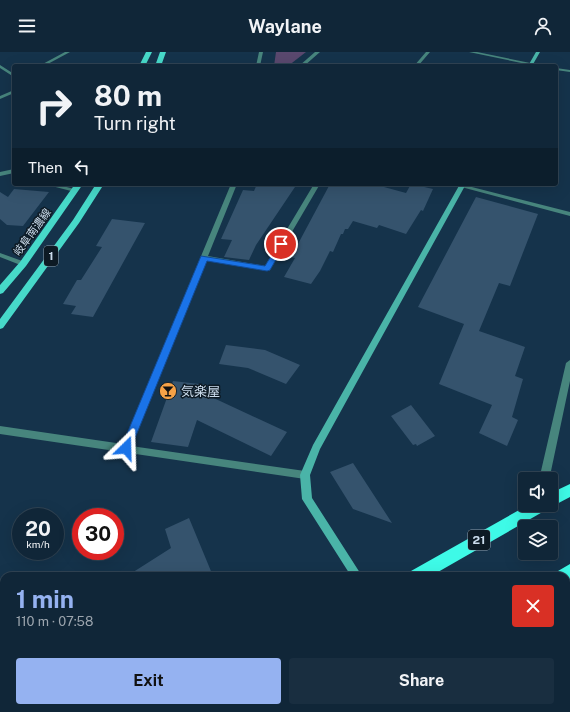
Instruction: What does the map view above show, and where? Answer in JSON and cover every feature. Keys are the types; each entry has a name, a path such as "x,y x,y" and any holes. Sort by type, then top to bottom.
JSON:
{"highway":[{"path":"558,496 570,490"},
{"name":"21","path":"423,572 526,512"}],"main road":[{"path":"143,64 149,52"},
{"path":"159,64 163,52"},
{"name":"1","path":"0,326 76,221 99,186"},
{"name":"岐阜南濃線","path":"0,291 22,264 77,187"}],"street":[{"path":"45,64 68,52"},
{"path":"258,64 261,52"},
{"path":"303,64 318,52"},
{"path":"418,64 428,52"},
{"path":"471,52 525,64"},
{"path":"531,64 538,52"},
{"path":"0,66 12,75"},
{"path":"558,69 570,71"},
{"path":"0,98 12,92"},
{"path":"0,174 12,172"},
{"path":"126,448 233,186"},
{"path":"204,258 267,269 316,186"},
{"path":"354,572 307,499 305,475 316,448 462,186"},
{"path":"467,186 570,214"},
{"path":"0,255 22,264"},
{"path":"546,472 568,383 570,363"},
{"path":"0,430 305,475"}],"shaded area":[{"path":"276,52 306,52 291,64 274,64"}],"building":[{"path":"256,186 296,186 256,245 249,260 224,257 232,240 221,239 243,190 254,191"},
{"path":"329,186 380,186 406,193 410,186 420,186 433,189 423,211 421,210 406,234 379,225 377,228 353,221 348,229 345,229 343,234 341,234 333,252 330,251 320,271 311,284 284,277 295,258 291,257"},
{"path":"14,189 49,192 23,226 7,225 0,219 0,192 8,197"},
{"path":"476,197 538,214 510,286 499,283 479,331 525,347 515,376 523,379 512,417 518,420 507,446 479,433 492,405 439,384 464,324 418,307"},
{"path":"112,219 145,223 93,317 71,314 76,306 63,304 77,280 81,280 102,247 96,246"},
{"path":"226,345 265,350 300,365 286,384 248,368 219,364"},
{"path":"173,381 208,385 205,394 287,432 271,456 197,420 188,447 151,442"},
{"path":"411,405 435,436 417,446 416,444 413,445 391,416"},
{"path":"353,463 392,523 353,509 330,472"},
{"path":"189,518 211,572 133,572 171,548 165,529"}],"place":[{"name":"気楽屋","path":"168,391"}],"route":[{"path":"126,448 204,258 267,269 281,244"}]}
